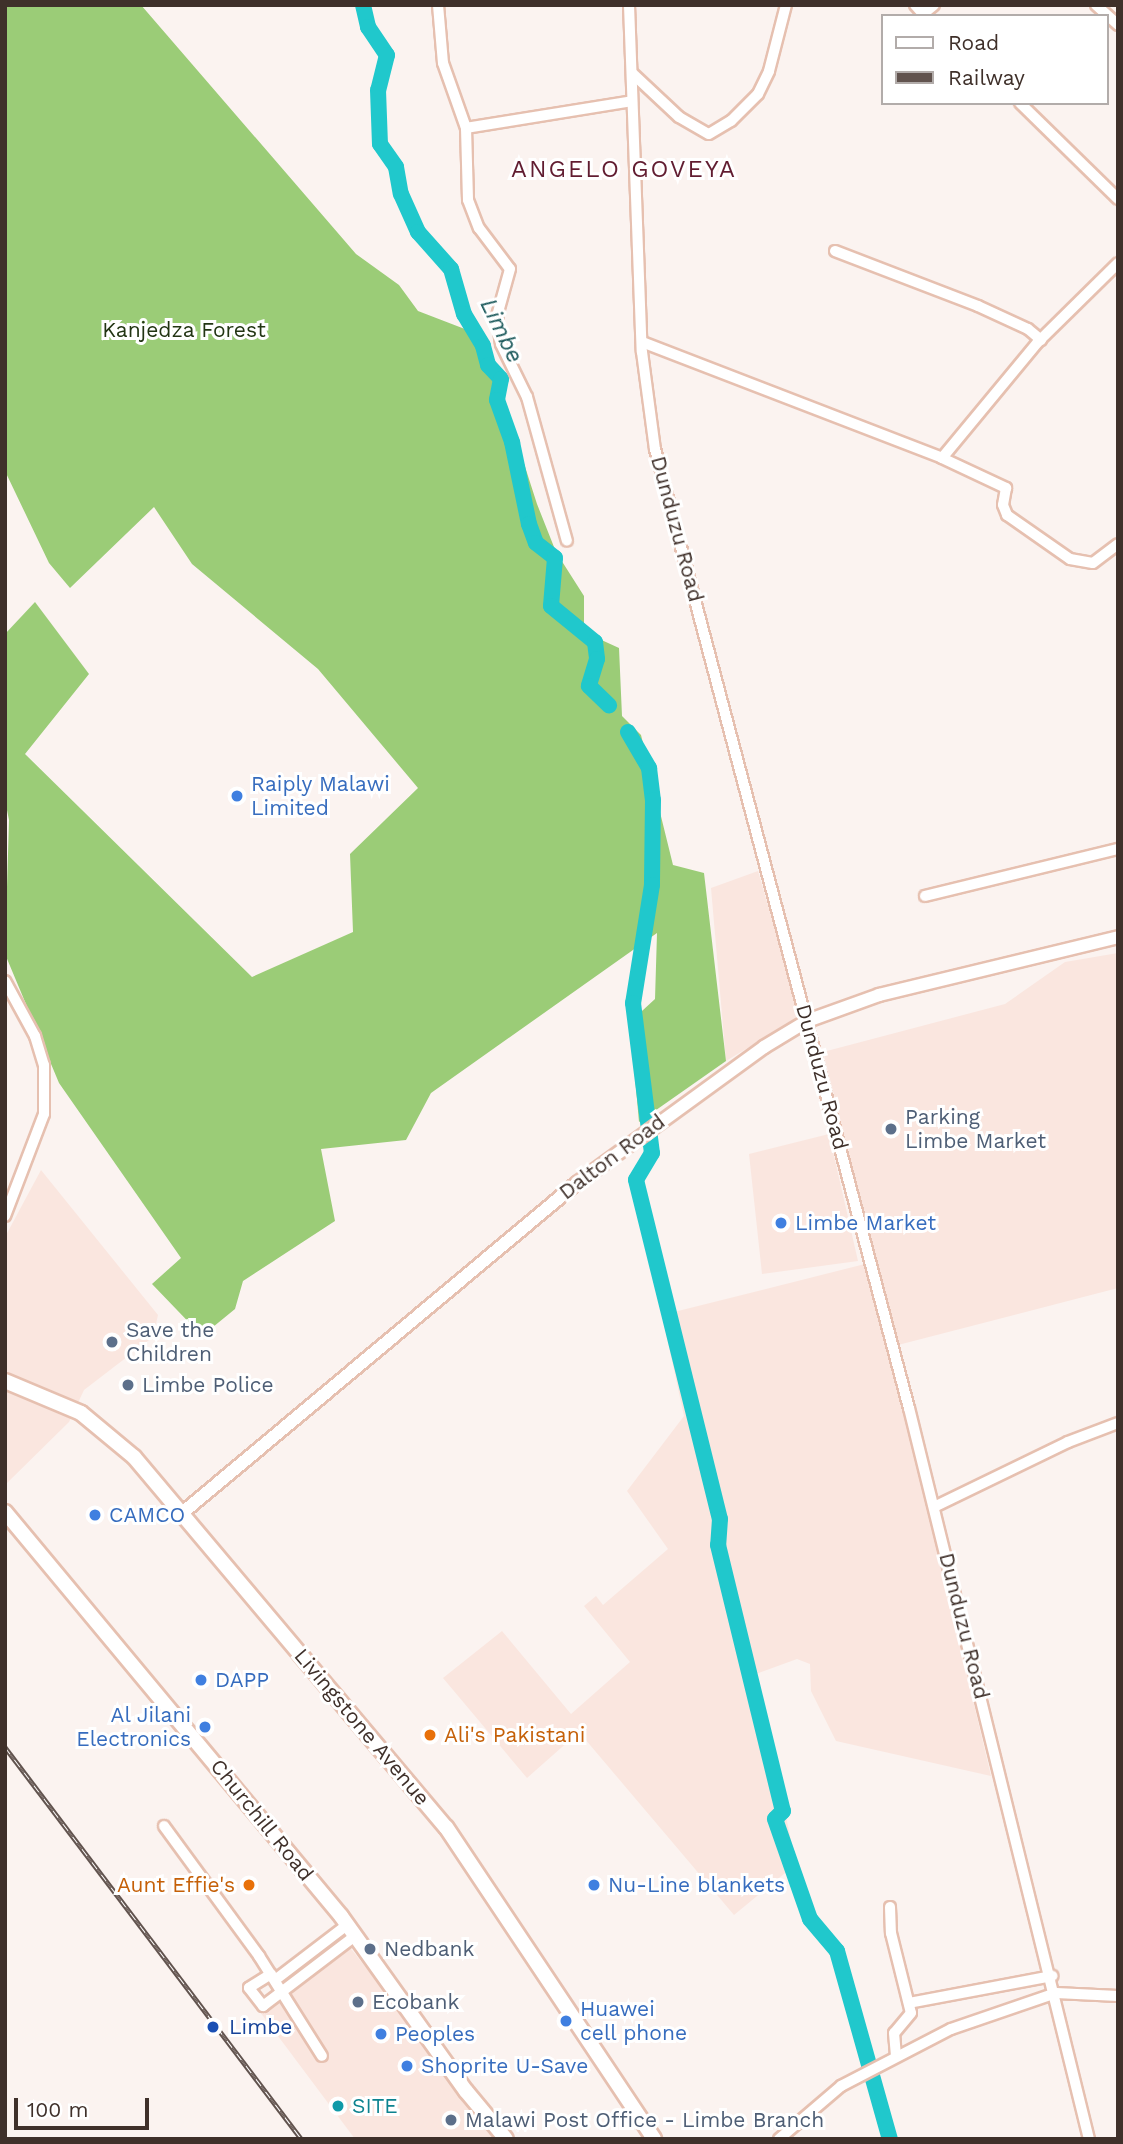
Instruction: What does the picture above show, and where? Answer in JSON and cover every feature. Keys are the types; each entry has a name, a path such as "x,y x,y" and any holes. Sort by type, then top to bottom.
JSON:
{"highway":[{"name":"Livingstone Avenue","path":"5,1381 51,1396 105,1429 181,1514 446,1827 654,2139"},
{"name":"Churchill Road","path":"5,1512 351,1930 466,2091 506,2139"}],"main road":[{"name":"Dalton Road","path":"181,1514 622,1148 807,1021 879,995 1118,937"}],"street":[{"path":"438,5 443,63 466,128 468,200 479,228 510,269 497,316 500,344 527,397 567,541"},
{"path":"632,73 679,117 709,134 731,121 758,94 769,71 786,5"},
{"name":"Dunduzu Road","path":"631,6 632,101 642,342 655,449 934,1507 1052,1976 1090,2139"},
{"path":"466,128 632,101"},
{"path":"1022,105 1118,199"},
{"path":"835,251 978,306 1028,329 1041,340"},
{"path":"942,458 1041,340 1118,263"},
{"path":"642,342 942,458 1006,488 1003,505 1007,514 1070,559 1093,563 1118,544"},
{"path":"925,896 1118,849"},
{"path":"5,981 35,1036 44,1065 44,1102 34,1148 5,1216"},
{"path":"934,1507 1068,1442 1118,1423"},
{"path":"164,1826 273,1977 322,2056"},
{"path":"890,1907 891,1933 911,2013 894,2033 896,2055"},
{"path":"351,1930 316,1966 263,2006 249,1988 273,1977 351,1930"},
{"path":"307,1955 316,1966"},
{"path":"909,2003 1052,1976"},
{"path":"779,2139 841,2086 896,2055 951,2029 1056,1993 1118,1996"}],"shaded area":[{"path":"758,871 800,1016 726,1061 711,888"},
{"name":"Limbe Market","path":"1118,953 1118,1288 898,1345 823,1052 1005,1004 1065,962"},
{"path":"829,1134 858,1261 762,1274 749,1154"},
{"path":"41,1170 158,1315 153,1337 84,1390 69,1422 5,1485 5,1237"},
{"path":"869,1263 991,1776 836,1741 811,1691 810,1664 797,1659 756,1674 796,1864 734,1915 579,1732 527,1778 443,1678 502,1631 571,1714 630,1662 584,1606 596,1596 603,1605 668,1549 627,1491 684,1416 662,1315"},
{"path":"348,1945 502,2139 355,2139 260,2012"}],"green space":[{"name":"Kanjedza Forest","path":"5,5 141,5 356,254 399,285 418,311 483,336 537,504 556,552 584,596 584,632 619,648 622,716 641,735 673,865 704,873 726,1061 639,1122 630,1022 655,999 657,933 431,1093 406,1140 321,1149 335,1221 243,1281 235,1309 202,1336 152,1284 181,1258 59,1083 5,954 9,820 5,800 5,634 35,602 89,674 25,754 252,977 353,932 350,854 418,788 318,669 192,564 154,507 70,588 49,563 5,471"}],"waterway":[{"name":"Limbe","path":"363,5 368,27 387,55 378,90 380,144 396,167 401,194 418,232 451,269 464,314 483,346 488,365 501,379 497,400 512,442 529,524 536,543 555,558 551,606 595,642 597,659 589,686 609,705"},
{"path":"628,732 649,768 653,800 652,885 633,1003 652,1153 636,1180 720,1519 718,1545 783,1811 775,1819 810,1919 837,1951 890,2139"}],"railway":[{"path":"5,1747 302,2139"}],"place":[{"name":"Raiply Malawi Limited","path":"237,796"},
{"name":"Parking Limbe Market","path":"891,1129"},
{"name":"Limbe Market","path":"781,1223"},
{"name":"Save the Children","path":"112,1342"},
{"name":"Limbe Police","path":"128,1385"},
{"name":"CAMCO","path":"95,1515"},
{"name":"DAPP","path":"201,1680"},
{"name":"Al Jilani Electronics","path":"205,1727"},
{"name":"Ali's Pakistani","path":"430,1735"},
{"name":"Aunt Effie's","path":"249,1885"},
{"name":"Nu-Line blankets","path":"594,1885"},
{"name":"Nedbank","path":"370,1949"},
{"name":"Ecobank","path":"358,2002"},
{"name":"Huawei cell phone","path":"566,2021"},
{"name":"Limbe","path":"213,2027"},
{"name":"Peoples","path":"381,2034"},
{"name":"Shoprite U-Save","path":"407,2066"},
{"name":"SITE","path":"338,2106"},
{"name":"Malawi Post Office - Limbe Branch","path":"451,2120"}],"district":[{"name":"ANGELO GOVEYA","path":"624,170"}]}
